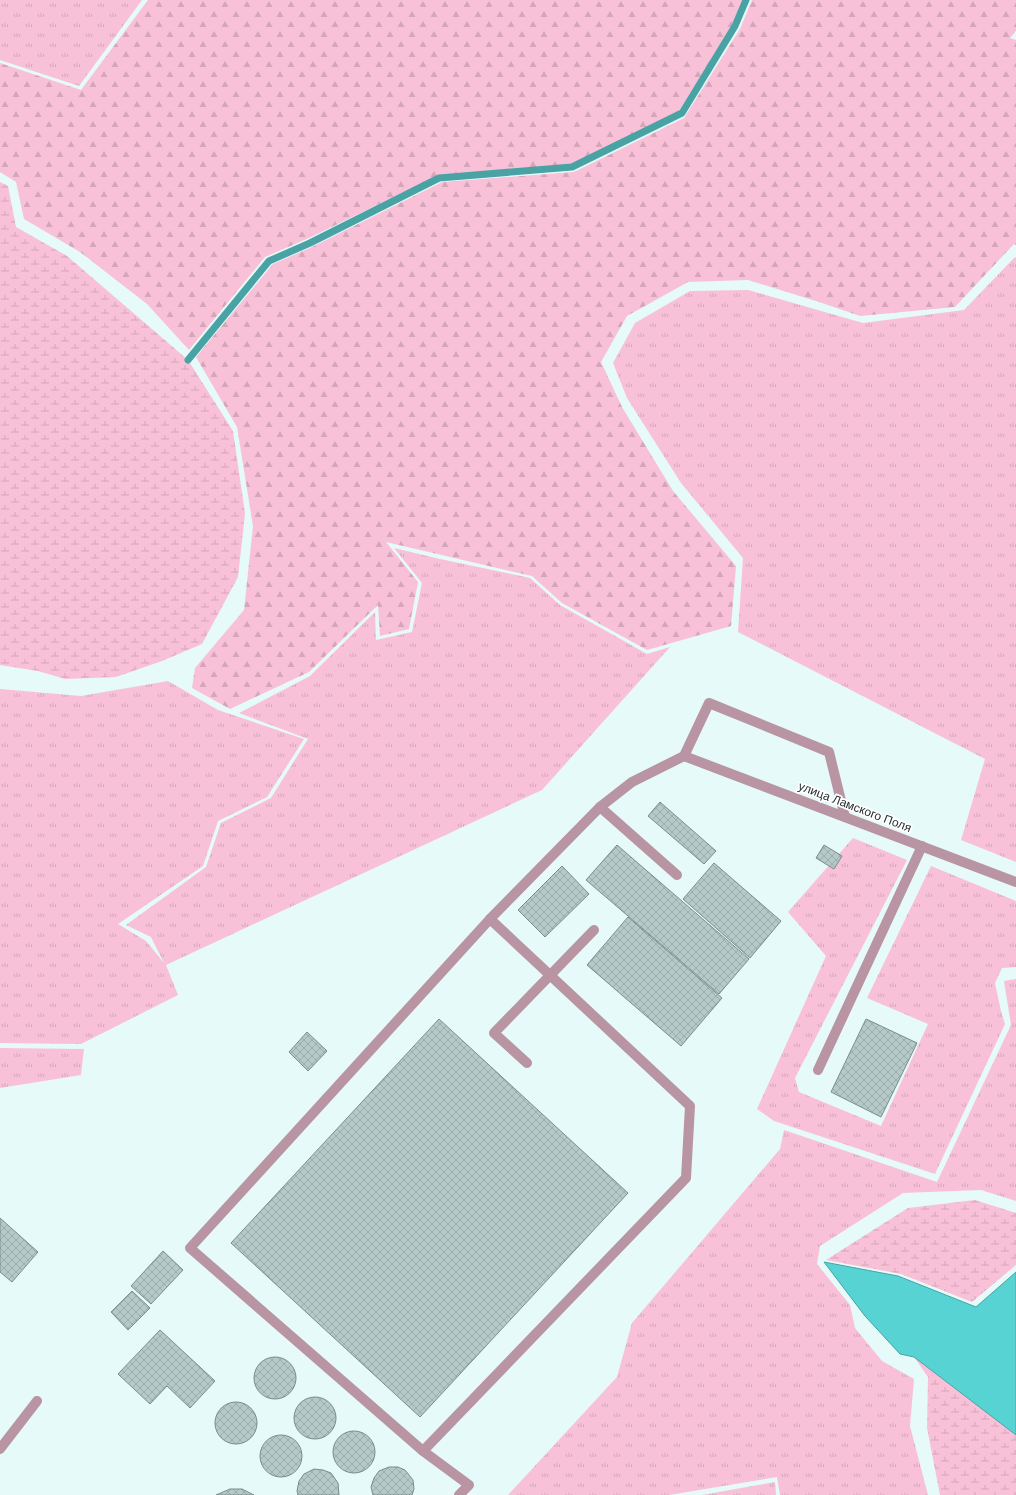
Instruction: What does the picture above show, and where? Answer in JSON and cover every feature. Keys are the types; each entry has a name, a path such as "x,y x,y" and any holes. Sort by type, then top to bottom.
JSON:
{"street":[{"path":"459,1495 469,1485 423,1451 190,1248 490,919 600,807 632,782 684,756 709,703 829,752 845,817"},
{"name":"улица Ламского Поля","path":"684,756 1016,882"},
{"path":"600,807 677,876"},
{"path":"818,1070 922,846"},
{"path":"423,1451 686,1178 690,1106 490,919"},
{"path":"527,1063 494,1033 594,930"},
{"path":"0,1449 37,1401"}],"green space":[{"path":"0,0 142,0 79,86 0,60"},
{"path":"148,0 743,0 732,25 679,111 572,164 439,175 309,238 265,257 189,350 147,304 80,252 24,219 16,182 0,172 0,63 81,90"},
{"path":"752,0 1016,0 1016,31 1010,38 1016,40 1016,245 1014,244 955,307 860,316 748,280 688,282 627,316 601,362 622,407 673,491 736,566 731,626 647,650 562,603 532,576 386,542 418,582 409,629 380,636 378,605 309,672 230,709 192,688 195,668 244,610 253,526 237,427 196,357 273,264 312,247 442,182 574,172 684,118 740,29"},
{"path":"0,182 8,186 16,227 67,256 188,360 233,431 245,513 238,577 202,644 162,661 116,677 65,679 38,671 0,665"},
{"path":"1015,257 1016,862 961,840 985,759 738,632 743,558 681,483 627,398 613,363 635,323 690,291 748,290 863,323 964,310"},
{"path":"394,548 530,578 560,605 647,654 670,647 542,790 166,965 178,995 81,1044 0,1043 0,689 81,696 168,681 218,710 304,739 267,797 218,821 203,866 118,924 146,941 164,963 151,937 126,925 206,867 221,823 271,798 308,739 239,713 310,676 375,612 376,640 412,632 422,583"},
{"path":"853,838 907,860 795,1078 799,1092 881,1126 928,1024 867,998 931,866 1016,901 1016,967 1002,968 995,983 1005,1024 935,1174 774,1121 757,1109 826,956 788,912"},
{"path":"1016,979 1016,1201 981,1190 903,1193 820,1246 817,1264 850,1305 855,1328 882,1361 914,1379 910,1426 928,1495 780,1495 777,1477 669,1495 508,1495 617,1377 632,1323 780,1149 784,1130 937,1182 1011,1025 1004,981"},
{"path":"0,1048 84,1049 81,1075 0,1088"},
{"path":"975,1200 1016,1213 1016,1265 972,1302 901,1274 826,1260 908,1208"},
{"path":"914,1357 1016,1435 1016,1495 940,1495 927,1428 928,1377"},
{"path":"775,1482 776,1495 702,1495"}],"water":[{"path":"824,1262 898,1276 976,1307 1016,1272 1016,1435 914,1357 900,1354 865,1316"}],"building":[{"path":"660,802 716,851 704,864 648,816"},
{"path":"617,845 749,959 719,994 586,880"},
{"path":"824,845 842,856 834,869 816,858"},
{"path":"714,863 781,921 750,958 683,899"},
{"path":"562,866 589,894 545,937 518,910"},
{"path":"628,917 722,998 681,1046 587,965"},
{"path":"439,1019 628,1193 420,1417 231,1243"},
{"path":"866,1019 917,1043 881,1117 831,1092"},
{"path":"307,1032 327,1051 308,1071 289,1052"},
{"path":"0,1218 38,1252 12,1282 0,1272"},
{"path":"163,1251 183,1270 151,1304 131,1286"},
{"path":"132,1291 150,1308 128,1330 111,1312"},
{"path":"160,1330 215,1381 190,1408 167,1386 150,1404 118,1374"},
{"path":"271,1357 279,1357 290,1363 296,1374 296,1382 290,1393 279,1399 271,1399 260,1393 254,1382 254,1374 260,1363"},
{"path":"311,1397 319,1397 330,1403 336,1414 336,1422 330,1433 319,1439 311,1439 300,1433 294,1422 294,1414 300,1403"},
{"path":"232,1402 240,1402 251,1408 257,1419 257,1427 251,1438 240,1444 232,1444 221,1438 215,1427 215,1419 221,1408"},
{"path":"350,1431 358,1431 366,1434 372,1440 375,1452 372,1464 366,1470 358,1473 350,1473 342,1470 336,1464 333,1456 333,1448 336,1440 342,1434"},
{"path":"277,1435 285,1435 296,1441 302,1452 302,1460 296,1471 285,1477 277,1477 266,1471 260,1460 260,1452 266,1441"},
{"path":"389,1467 398,1467 405,1470 413,1480 414,1489 412,1495 373,1495 371,1487 374,1478 379,1471"},
{"path":"314,1469 331,1473 338,1483 339,1495 298,1495 297,1491 299,1481 304,1474"},
{"path":"230,1489 242,1489 254,1495 216,1495"}],"waterway":[{"path":"188,360 269,261 310,243 439,178 572,167 682,113 735,26 746,0"}]}
